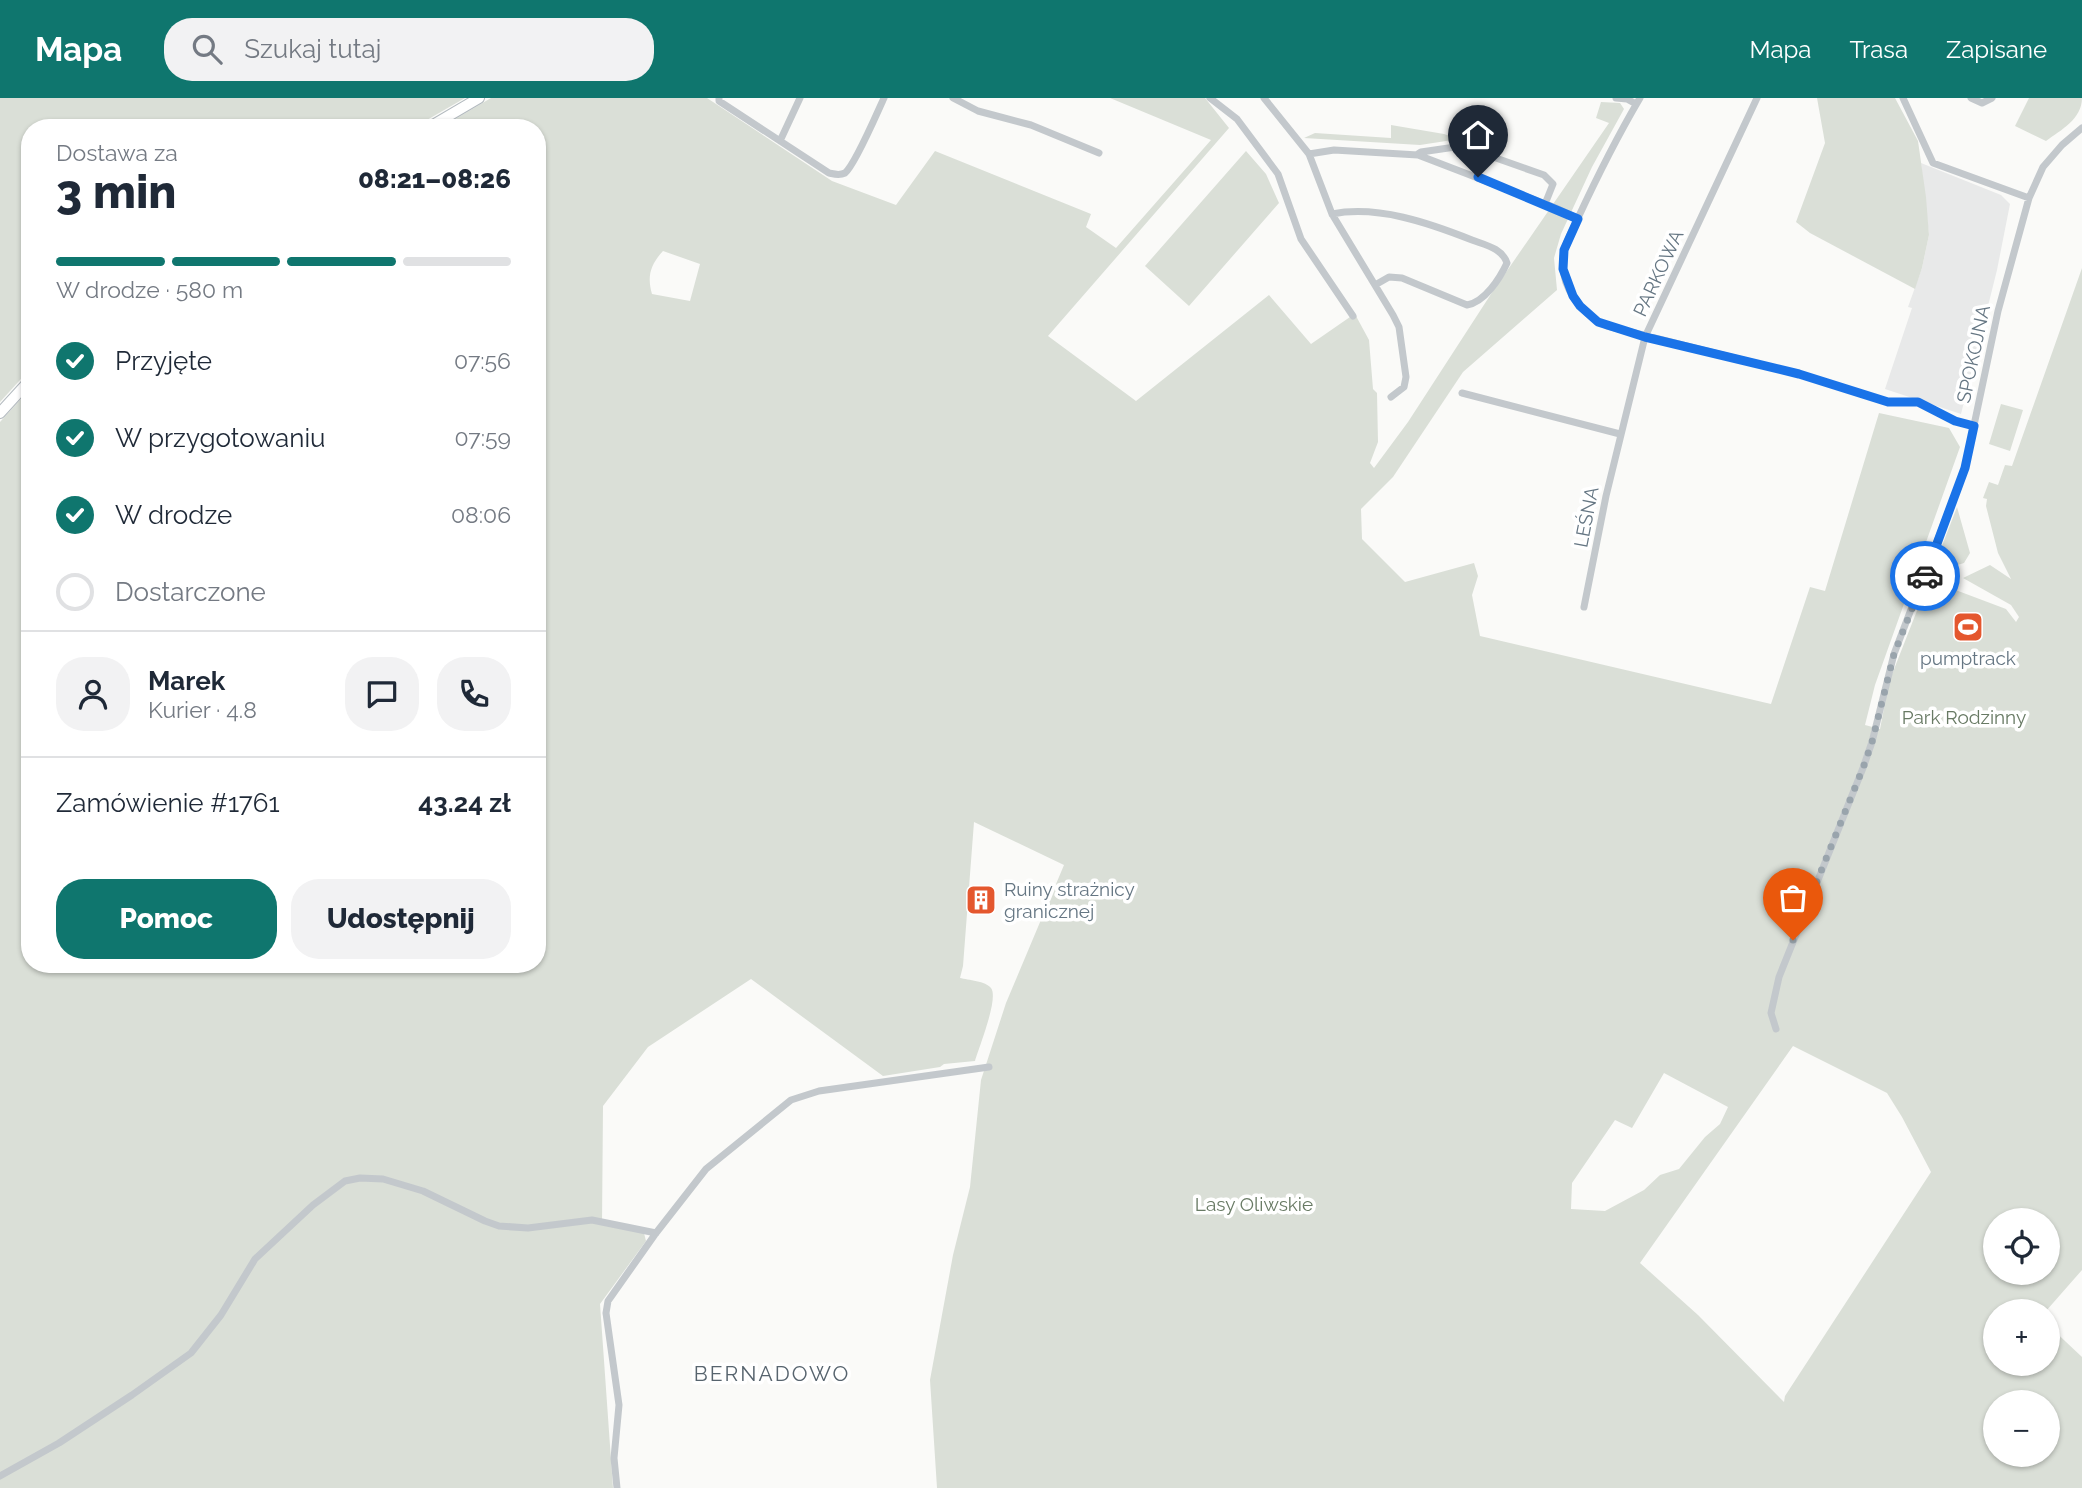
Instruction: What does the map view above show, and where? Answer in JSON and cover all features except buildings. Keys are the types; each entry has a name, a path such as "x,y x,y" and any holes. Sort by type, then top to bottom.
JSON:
{"main road":[{"path":"443,119 479,98"},
{"path":"0,413 21,390"}],"street":[{"path":"780,141 800,98"},
{"path":"719,99 829,173 843,174 852,163 884,98"},
{"path":"953,98 978,111 1031,125 1099,153"},
{"path":"1210,98 1237,120 1278,174 1301,239 1353,316"},
{"path":"1264,98 1309,154 1332,214 1399,327 1406,377 1404,387 1391,397"},
{"path":"1616,98 1638,101"},
{"name":"PARKOWA","path":"1638,101 1570,234 1563,269 1573,296 1598,322 1645,337 1757,98"},
{"path":"1903,98 1933,163 2029,198"},
{"path":"1971,98 1982,103 1992,98"},
{"name":"SPOKOJNA","path":"1776,1029 1771,1013 1782,968 1863,768 1894,654 1958,487 1998,311 2029,198 2043,167 2062,145 2082,128"},
{"path":"1418,155 1421,152 1462,146 1544,175 1553,184 1545,204"},
{"path":"1309,154 1334,150 1418,155 1578,219"},
{"path":"1332,214 1343,212 1386,215 1427,224 1500,251 1507,263 1486,294 1473,304 1467,305 1395,277 1389,277 1375,285"},
{"path":"1645,337 1799,374 1888,402 1918,402 1955,421 1974,426"},
{"name":"LEŚNA","path":"1584,607 1620,433 1645,337"},
{"path":"1462,393 1620,433"},
{"path":"617,1488 614,1458 619,1405 606,1313 608,1301 706,1169 791,1100 819,1091 989,1067"},
{"path":"0,1476 59,1443 191,1353 216,1323 255,1259 313,1205 345,1181 372,1178 396,1183 423,1191 499,1226 528,1228 592,1220 656,1233"}],"shaded area":[{"path":"1921,163 2001,195 2010,204 1997,270 1961,414 1885,389 1912,308 1908,307 1922,268 1929,235"}],"green space":[{"path":"0,98 465,98 429,119 21,119 21,379 0,402"},
{"name":"Lasy Oliwskie","path":"491,98 707,98 832,181 896,205 935,151 1091,214 1086,227 1116,248 1211,140 1110,98 1205,98 1229,128 1048,336 1136,401 1269,295 1311,344 1350,317 1356,316 1369,340 1373,389 1377,393 1378,442 1370,463 1374,468 1408,422 1491,294 1609,123 1596,118 1601,102 1620,103 1624,109 1592,167 1561,234 1554,258 1557,290 1463,372 1393,477 1361,509 1362,539 1405,582 1474,563 1478,576 1472,595 1480,636 1771,704 1810,587 1825,591 1879,413 1949,428 1960,447 1875,685 1865,725 1880,729 1889,682 1929,580 2006,609 2016,622 2019,617 2011,605 1963,578 1990,565 2011,579 1998,553 1986,506 1987,499 1983,498 1989,482 1998,485 2005,465 2012,466 2082,268 2082,1270 2057,1299 1983,1299 1983,1376 2060,1376 2060,1336 2082,1357 2082,1488 937,1488 930,1380 953,1255 970,1187 981,1080 1006,1003 1064,865 974,822 960,978 985,984 993,993 991,1012 975,1061 883,1076 751,979 648,1047 603,1106 602,1224 644,1233 646,1241 600,1304 613,1488 0,1488 0,422 21,399 21,973 546,973 546,119 455,119","holes":["663,251 700,264 690,301 652,294 652,266","1793,1046 1887,1093 1931,1172 1785,1396 1784,1402 1698,1315 1640,1263","1664,1073 1728,1107 1720,1124 1705,1137 1679,1169 1660,1175 1644,1190 1605,1211 1571,1209 1572,1183 1615,1120 1632,1128"]},
{"path":"1817,98 1895,98 1918,141 1929,235 1915,289 1810,233 1796,222 1825,143"},
{"path":"2029,98 2082,98 2075,118 2046,141 2015,126"},
{"path":"1391,125 1459,139 1420,145 1304,138 1315,133 1391,138"},
{"path":"1246,151 1266,174 1279,203 1189,306 1145,266"},
{"path":"2001,404 2023,410 2010,451 1989,444"},
{"path":"1957,507 1970,553 1964,563 1951,567 1943,562 1940,551"}],"way so far":[{"path":"1793,940 1863,768 1894,654 1925,576"}],"place":[{"name":"pumptrack","path":"1968,627"},
{"name":"Ruiny strażnicy granicznej","path":"981,900"}],"district":[{"name":"BERNADOWO","path":"772,1374"}],"route":[{"path":"1478,177 1578,219 1564,250 1563,269 1573,296 1598,322 1645,337 1799,374 1888,402 1918,402 1955,421 1974,426 1965,468 1925,576"}],"park label":[{"name":"Park Rodzinny","path":"1964,717"}]}
